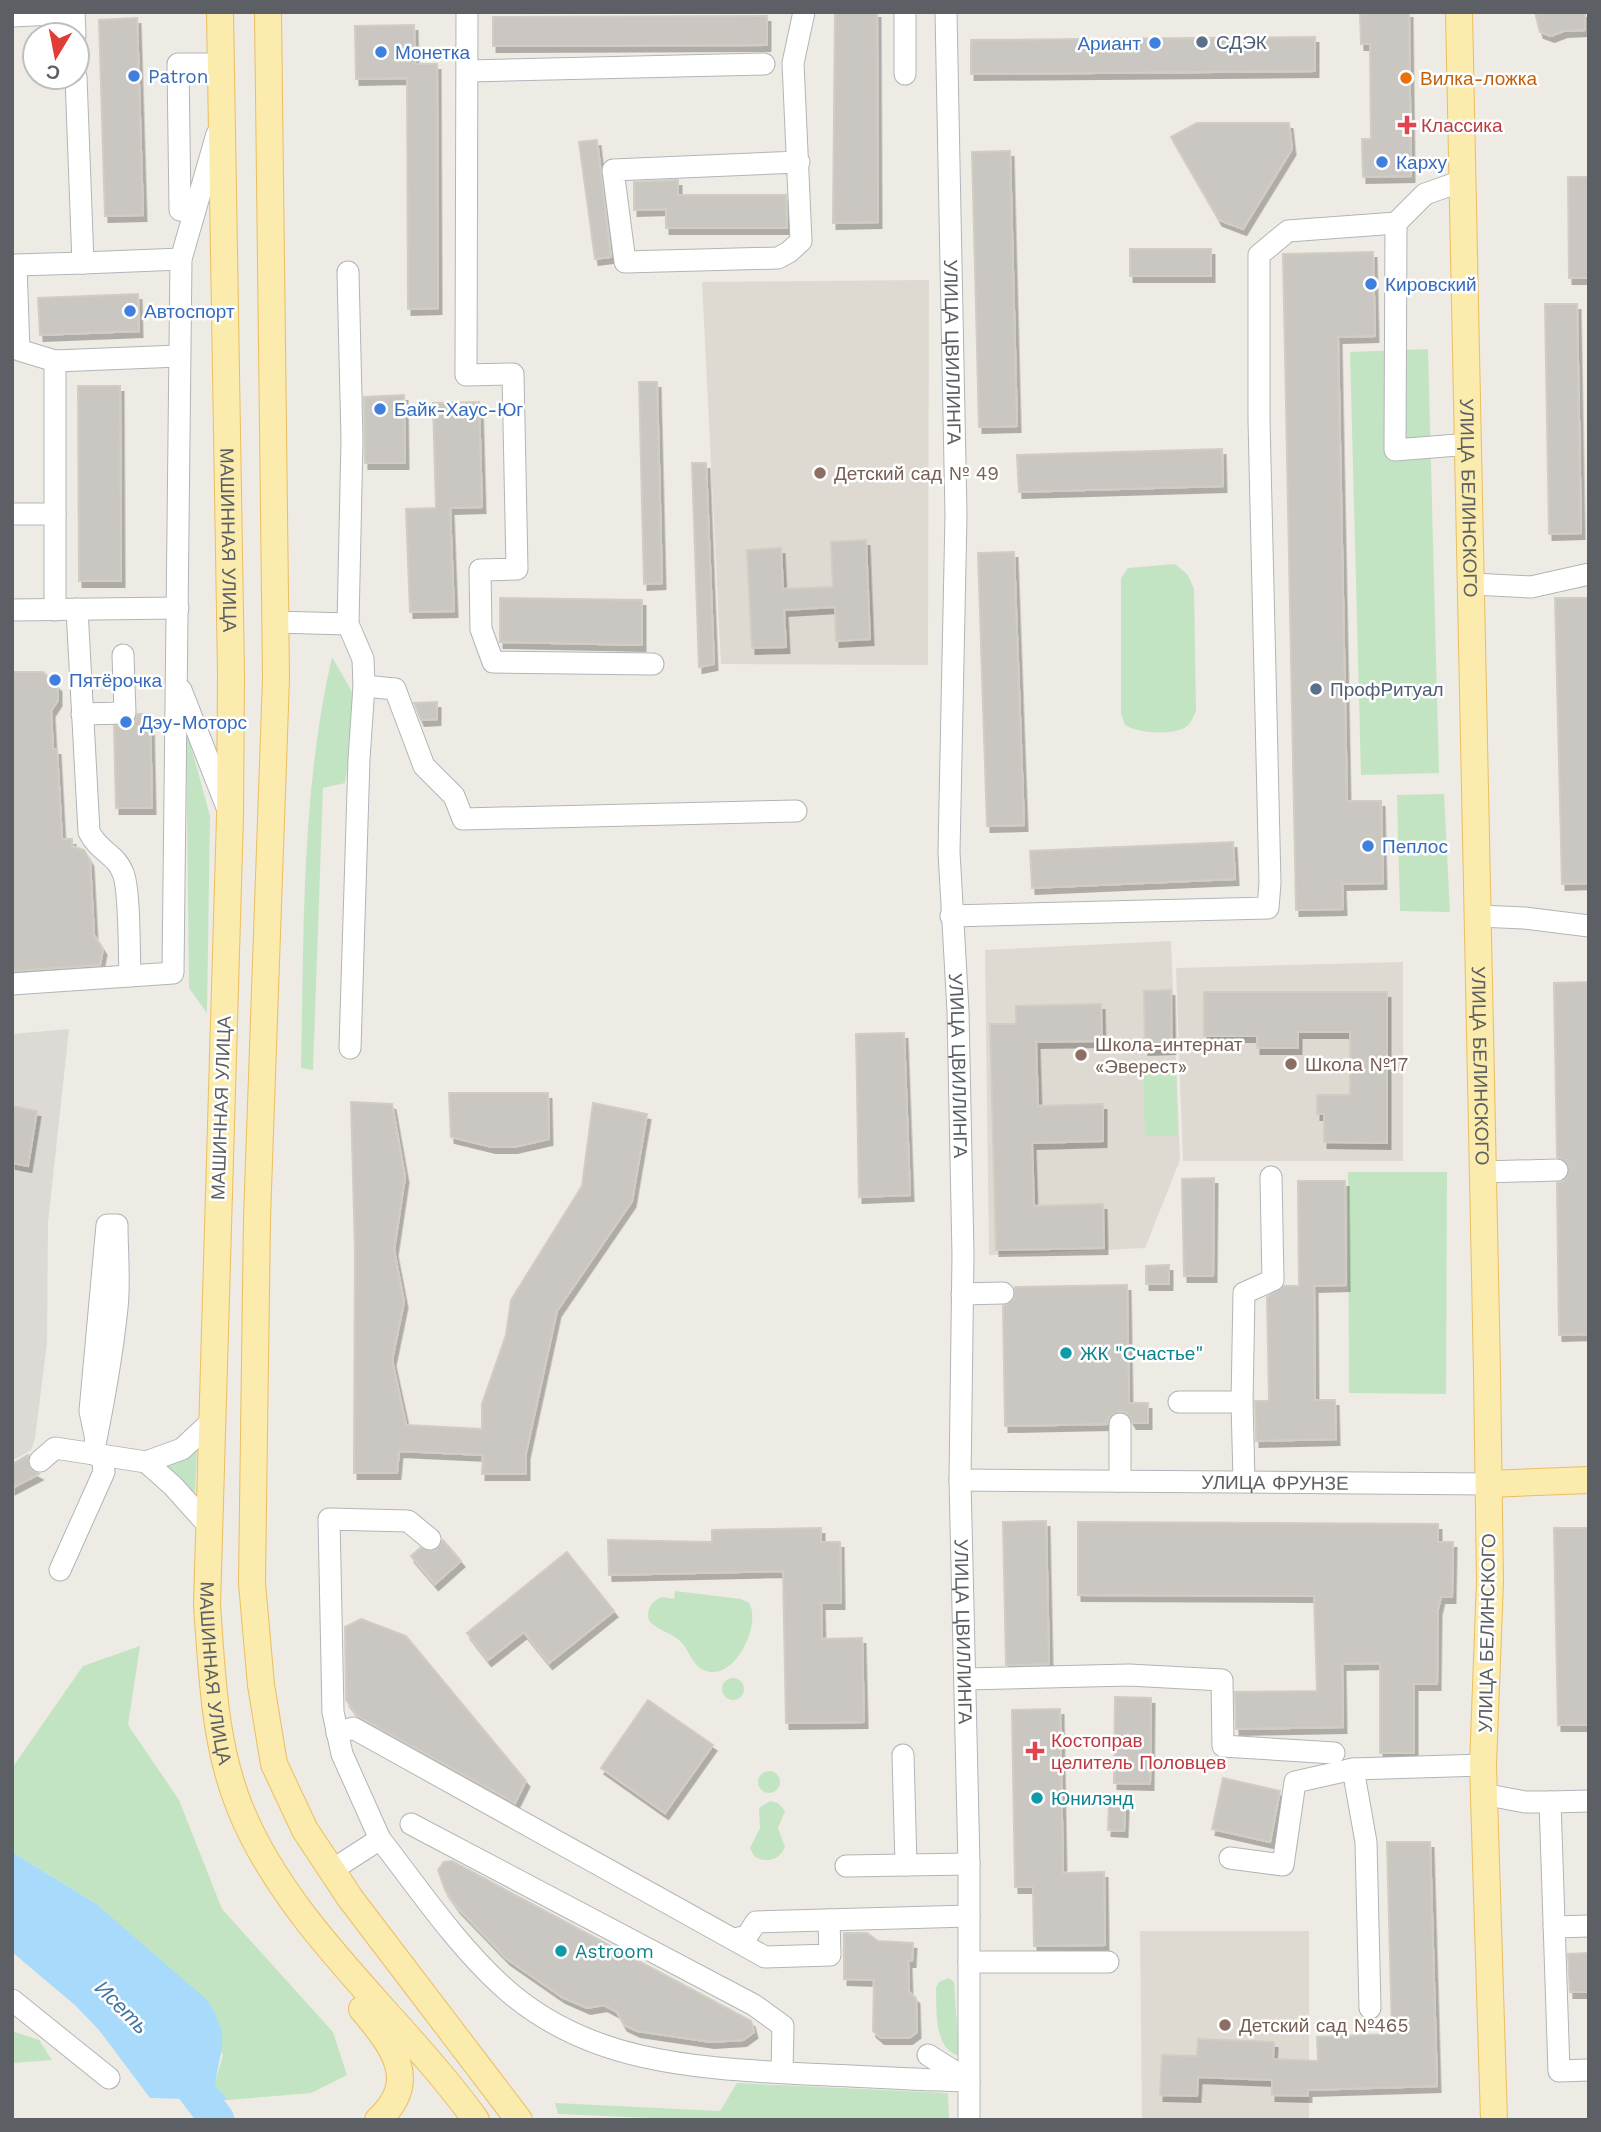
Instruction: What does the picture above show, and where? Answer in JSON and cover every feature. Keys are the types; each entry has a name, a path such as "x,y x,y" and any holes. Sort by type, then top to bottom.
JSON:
{"main road":[{"name":"МАШИННАЯ УЛИЦА","path":"220,12 231,673 230,816 207,1605 214,1703 224,1755 240,1808 269,1862 346,1970 378,2000 476,2120"},
{"name":"МАШИННАЯ УЛИЦА","path":"268,12 275,622 257,1218 253,1583 261,1685 274,1764 305,1830 519,2120"},
{"name":"УЛИЦА БЕЛИНСКОГО","path":"1459,12 1473,584 1489,1484 1490,1581 1483,1794 1494,2120"},
{"name":"УЛИЦА ФРУНЗЕ","path":"1489,1484 1589,1480"},
{"path":"346,1970 350,1994 394,2050 399,2062 397,2091 393,2101 378,2120"}],"street":[{"path":"467,12 466,375 513,374 517,569 480,570 481,629 493,662 653,664"},
{"path":"799,162 612,170 625,262 778,258 801,240 799,162 793,57 804,12"},
{"path":"905,12 905,74"},
{"name":"УЛИЦА ЦВИЛЛИНГА","path":"946,12 956,515 951,695 951,916 958,1011 962,1297 960,1480 969,1864 969,2120"},
{"path":"12,16 74,13"},
{"path":"194,214 180,210 178,64 221,64"},
{"path":"467,71 764,64"},
{"path":"77,91 83,263"},
{"path":"12,984 173,973 181,259 222,118"},
{"path":"951,916 1268,908 1270,883 1259,420 1259,255 1288,231 1396,223 1425,194 1462,181"},
{"path":"1396,223 1395,450 1470,444"},
{"path":"179,356 55,361 19,350 16,265 181,259"},
{"path":"348,272 352,440 348,624 363,659 364,686 359,759 350,1048"},
{"path":"55,361 55,610"},
{"path":"12,514 55,514"},
{"path":"1473,584 1531,587 1589,575"},
{"path":"12,610 178,608"},
{"path":"77,609 89,832 96,846 115,859 124,874 130,976"},
{"path":"275,622 348,624"},
{"path":"82,714 125,713 122,655"},
{"path":"176,678 230,816"},
{"path":"364,686 395,689 424,766 454,796 463,818 796,811"},
{"path":"1479,916 1589,926"},
{"path":"1482,1172 1557,1170"},
{"path":"1244,1480 1244,1293 1273,1280 1272,1177"},
{"path":"60,1570 104,1472 97,1449 90,1411 107,1225 117,1225 117,1305 97,1449"},
{"path":"962,1297 1003,1296"},
{"path":"1179,1402 1242,1402"},
{"path":"146,1462 182,1449 212,1421"},
{"path":"1120,1424 1121,1481"},
{"path":"40,1461 55,1448 97,1449 146,1462 173,1486 209,1526"},
{"name":"УЛИЦА ФРУНЗЕ","path":"960,1480 1244,1480 1489,1484"},
{"path":"424,1545 408,1521 329,1520 333,1712 342,1754 380,1839 476,1958 503,1987 554,2023 614,2051 704,2069 969,2081"},
{"path":"966,1679 1129,1675 1222,1681 1223,1746 1335,1753"},
{"path":"337,1733 353,1728 765,1957 830,1955 829,1920"},
{"path":"904,1755 906,1865"},
{"path":"1230,1857 1283,1865 1295,1782 1353,1769 1483,1765"},
{"path":"1353,1769 1366,1842 1370,2008"},
{"path":"1483,1794 1525,1802 1589,1801"},
{"path":"1550,1802 1559,2071 1589,2070"},
{"path":"411,1824 754,2005 783,2026 782,2072"},
{"path":"332,1870 380,1839"},
{"path":"846,1866 969,1864"},
{"path":"735,1939 747,1936 756,1922 969,1916"},
{"path":"1553,1927 1589,1926"},
{"path":"969,1962 1108,1962"},
{"path":"12,2000 109,2077"},
{"path":"928,2055 969,2081"}],"shaded area":[{"name":"Детский сад № 49","path":"929,280 928,665 721,664 702,282"},
{"name":"Школа-интернат «Эверест»","path":"1171,941 1180,1160 1145,1248 989,1255 985,950"},
{"name":"Школа №17","path":"1403,962 1403,1161 1183,1161 1176,968"},
{"path":"69,1029 48,1223 47,1343 35,1439 31,1450 12,1461 12,1034"},
{"name":"Детский сад №465","path":"1140,1931 1309,1931 1309,2120 1142,2120"}],"green space":[{"path":"1428,349 1439,773 1361,775 1350,352"},
{"path":"1175,564 1188,575 1194,589 1196,711 1189,724 1182,729 1160,732 1131,728 1125,725 1121,714 1121,578 1128,568"},
{"path":"332,657 358,702 345,783 323,788 313,1070 301,1068 306,862 314,759"},
{"path":"186,728 210,816 207,1013 189,988"},
{"path":"1444,794 1450,912 1400,911 1397,795"},
{"path":"1176,1067 1178,1136 1145,1136 1143,1068"},
{"path":"1348,1172 1447,1172 1446,1394 1349,1393"},
{"path":"197,1448 195,1492 183,1487 162,1466"},
{"path":"675,1591 741,1599 749,1603 752,1624 749,1636 743,1649 727,1668 717,1672 701,1669 678,1640 650,1622 648,1614 652,1604 662,1597 674,1599"},
{"path":"140,1646 128,1725 179,1800 222,1909 333,2032 347,2075 311,2093 228,2100 214,2086 223,2055 95,1903 12,1852 12,1768 83,1666"},
{"path":"733,1678 741,1681 744,1689 741,1697 733,1700 725,1697 722,1689 725,1681"},
{"path":"769,1771 777,1774 780,1782 777,1790 769,1793 761,1790 758,1782 761,1774"},
{"path":"770,1801 778,1803 785,1811 778,1828 785,1847 776,1858 763,1860 754,1856 750,1848 760,1828 759,1808"},
{"path":"949,1978 954,1982 959,2056 945,2045 938,2027 936,1988 939,1982"},
{"path":"12,2031 39,2040 52,2060 12,2063"},
{"path":"737,2083 948,2093 949,2120 698,2120 558,2114 555,2103 720,2111"}],"water":[{"path":"12,1852 95,1903 207,2000 220,2024 222,2034 215,2086 228,2100 150,2098 99,2030 75,2005 12,1952"}],"building":[{"path":"835,12 877,12 878,222 833,223"},
{"path":"1360,12 1409,12 1411,176 1363,177 1362,139 1371,139 1370,44 1361,44"},
{"path":"1535,12 1585,12 1585,30 1564,31 1551,36 1540,32"},
{"path":"767,16 767,45 493,46 493,17"},
{"path":"137,18 143,215 105,216 99,20"},
{"path":"414,25 415,64 437,64 438,308 408,309 407,78 356,79 355,26"},
{"path":"1315,37 1315,71 971,74 971,40"},
{"path":"1197,123 1289,123 1292,149 1243,229 1219,220 1171,137"},
{"path":"597,140 611,257 595,259 579,142"},
{"path":"1010,151 1017,426 979,427 972,152"},
{"path":"1568,177 1589,177 1589,278 1569,278"},
{"path":"678,180 678,195 786,195 787,228 666,228 666,209 634,210 634,182"},
{"path":"1130,249 1211,249 1211,276 1130,276"},
{"path":"1373,252 1375,336 1338,337 1347,801 1381,801 1383,883 1342,884 1343,909 1296,910 1283,254"},
{"path":"138,294 139,331 40,335 38,298"},
{"path":"1545,304 1577,304 1581,533 1549,534"},
{"path":"639,382 657,382 662,583 644,584"},
{"path":"78,386 120,386 121,581 79,581"},
{"path":"404,395 405,463 365,463 364,397"},
{"path":"479,402 482,507 450,508 454,611 410,612 406,509 436,508 433,403"},
{"path":"1222,449 1223,486 1019,492 1017,455"},
{"path":"692,463 706,463 714,664 699,667"},
{"path":"866,540 870,639 836,641 835,607 784,610 786,647 752,648 747,550 781,548 783,589 833,587 831,542"},
{"path":"1014,552 1024,825 987,826 978,553"},
{"path":"500,598 642,600 642,645 500,642"},
{"path":"1555,598 1589,598 1589,883 1562,884"},
{"path":"12,672 43,672 58,686 58,700 51,711 53,749 57,749 62,839 72,839 72,846 84,850 90,861 94,935 103,949 100,965 12,971"},
{"path":"437,702 437,719 421,720 414,703"},
{"path":"138,714 150,714 152,808 116,808 114,726 131,724"},
{"path":"1233,842 1235,879 1032,888 1030,851"},
{"path":"1589,982 1589,1334 1559,1335 1557,1183 1564,1181 1570,1170 1568,1163 1557,1157 1554,983"},
{"path":"1171,990 1172,1048 1145,1049 1144,991"},
{"path":"1204,992 1387,992 1387,1143 1324,1142 1324,1114 1317,1114 1317,1095 1350,1095 1350,1032 1298,1032 1298,1048 1257,1048 1257,1036 1204,1036"},
{"path":"1101,1004 1102,1041 1036,1042 1038,1106 1103,1104 1103,1141 1032,1143 1034,1206 1103,1204 1104,1248 996,1250 990,1024 1016,1024 1016,1006"},
{"path":"904,1033 910,1195 859,1197 856,1034"},
{"path":"449,1093 548,1093 549,1139 514,1147 492,1147 451,1137"},
{"path":"351,1102 392,1104 405,1177 394,1250 404,1302 392,1360 406,1425 482,1429 482,1404 506,1335 511,1300 582,1186 593,1103 647,1114 632,1201 557,1311 526,1453 526,1474 482,1474 483,1455 399,1451 397,1473 354,1473 355,1250"},
{"path":"12,1106 37,1111 28,1166 12,1163"},
{"path":"1214,1178 1213,1276 1184,1276 1182,1179"},
{"path":"1298,1181 1345,1181 1346,1285 1314,1286 1315,1400 1335,1400 1336,1439 1256,1441 1255,1401 1269,1401 1267,1297 1284,1286 1299,1286"},
{"path":"1169,1265 1169,1284 1146,1284 1146,1266"},
{"name":"ЖК \"Счастье\"","path":"1127,1285 1129,1403 1148,1403 1148,1423 1133,1423 1127,1413 1119,1411 1109,1417 1107,1424 1005,1426 1003,1306 1014,1300 1015,1287"},
{"path":"28,1455 30,1469 39,1474 12,1488 12,1464"},
{"path":"1046,1521 1049,1664 1006,1665 1003,1522"},
{"path":"1078,1522 1438,1524 1438,1542 1453,1542 1452,1597 1441,1597 1438,1609 1437,1684 1414,1684 1414,1753 1380,1753 1380,1663 1342,1664 1343,1727 1236,1729 1235,1692 1317,1691 1314,1596 1078,1595"},
{"path":"821,1528 821,1542 840,1542 841,1603 821,1603 822,1639 862,1638 864,1722 786,1723 783,1571 609,1575 608,1540 712,1542 712,1530"},
{"path":"1554,1528 1589,1528 1589,1725 1558,1725"},
{"path":"443,1540 461,1561 435,1584 411,1556 420,1548 435,1551"},
{"path":"567,1552 614,1611 549,1663 524,1632 488,1660 467,1633"},
{"path":"361,1619 406,1636 526,1781 515,1803 358,1716 346,1700 345,1627"},
{"path":"1115,1697 1151,1698 1150,1784 1114,1783"},
{"path":"648,1700 713,1745 665,1813 601,1768"},
{"name":"Юнилэнд","path":"1060,1709 1063,1873 1104,1872 1105,1945 1034,1946 1033,1887 1015,1887 1012,1710"},
{"path":"1223,1778 1280,1791 1270,1842 1212,1829"},
{"path":"1109,1804 1125,1805 1124,1831 1108,1830"},
{"path":"1387,1842 1430,1842 1437,2086 1308,2090 1308,2096 1272,2095 1272,2080 1198,2077 1197,2096 1160,2095 1162,2055 1197,2056 1198,2039 1274,2042 1273,2059 1318,2061 1317,2037 1392,2034"},
{"name":"Astroom","path":"452,1861 751,2021 754,2032 743,2040 711,2042 637,2031 624,2025 617,2012 604,2005 587,2008 562,1997 507,1959 457,1907 445,1890 438,1870 444,1862"},
{"path":"844,1933 867,1933 878,1941 913,1943 912,1961 908,1961 909,1992 916,1998 917,2032 909,2038 881,2038 873,2031 874,1980 844,1979"},
{"path":"1589,1953 1589,1992 1570,1992 1568,1954"}],"waterway":[{"name":"Исеть","path":"173,2061 217,2120"}],"tunnel":[{"path":"1557,1170 1589,1169"}],"place":[{"name":"СДЭК","path":"1202,42"},
{"name":"Ариант","path":"1155,43"},
{"name":"Монетка","path":"381,52"},
{"name":"Patron","path":"134,76"},
{"name":"Вилка-ложка","path":"1406,78"},
{"name":"Классика","path":"1407,125"},
{"name":"Карху","path":"1382,162"},
{"name":"Кировский","path":"1371,284"},
{"name":"Автоспорт","path":"130,311"},
{"name":"Байк-Хаус-Юг","path":"380,409"},
{"name":"Детский сад № 49","path":"820,473"},
{"name":"Пятёрочка","path":"55,680"},
{"name":"ПрофРитуал","path":"1316,689"},
{"name":"Дэу-Моторс","path":"126,722"},
{"name":"Пеплос","path":"1368,846"},
{"name":"Школа-интернат «Эверест»","path":"1081,1055"},
{"name":"Школа №17","path":"1291,1064"},
{"name":"ЖК \"Счастье\"","path":"1066,1353"},
{"name":"Костоправ целитель Половцев","path":"1035,1751"},
{"name":"Юнилэнд","path":"1037,1798"},
{"name":"Astroom","path":"561,1951"},
{"name":"Детский сад №465","path":"1225,2025"}]}
